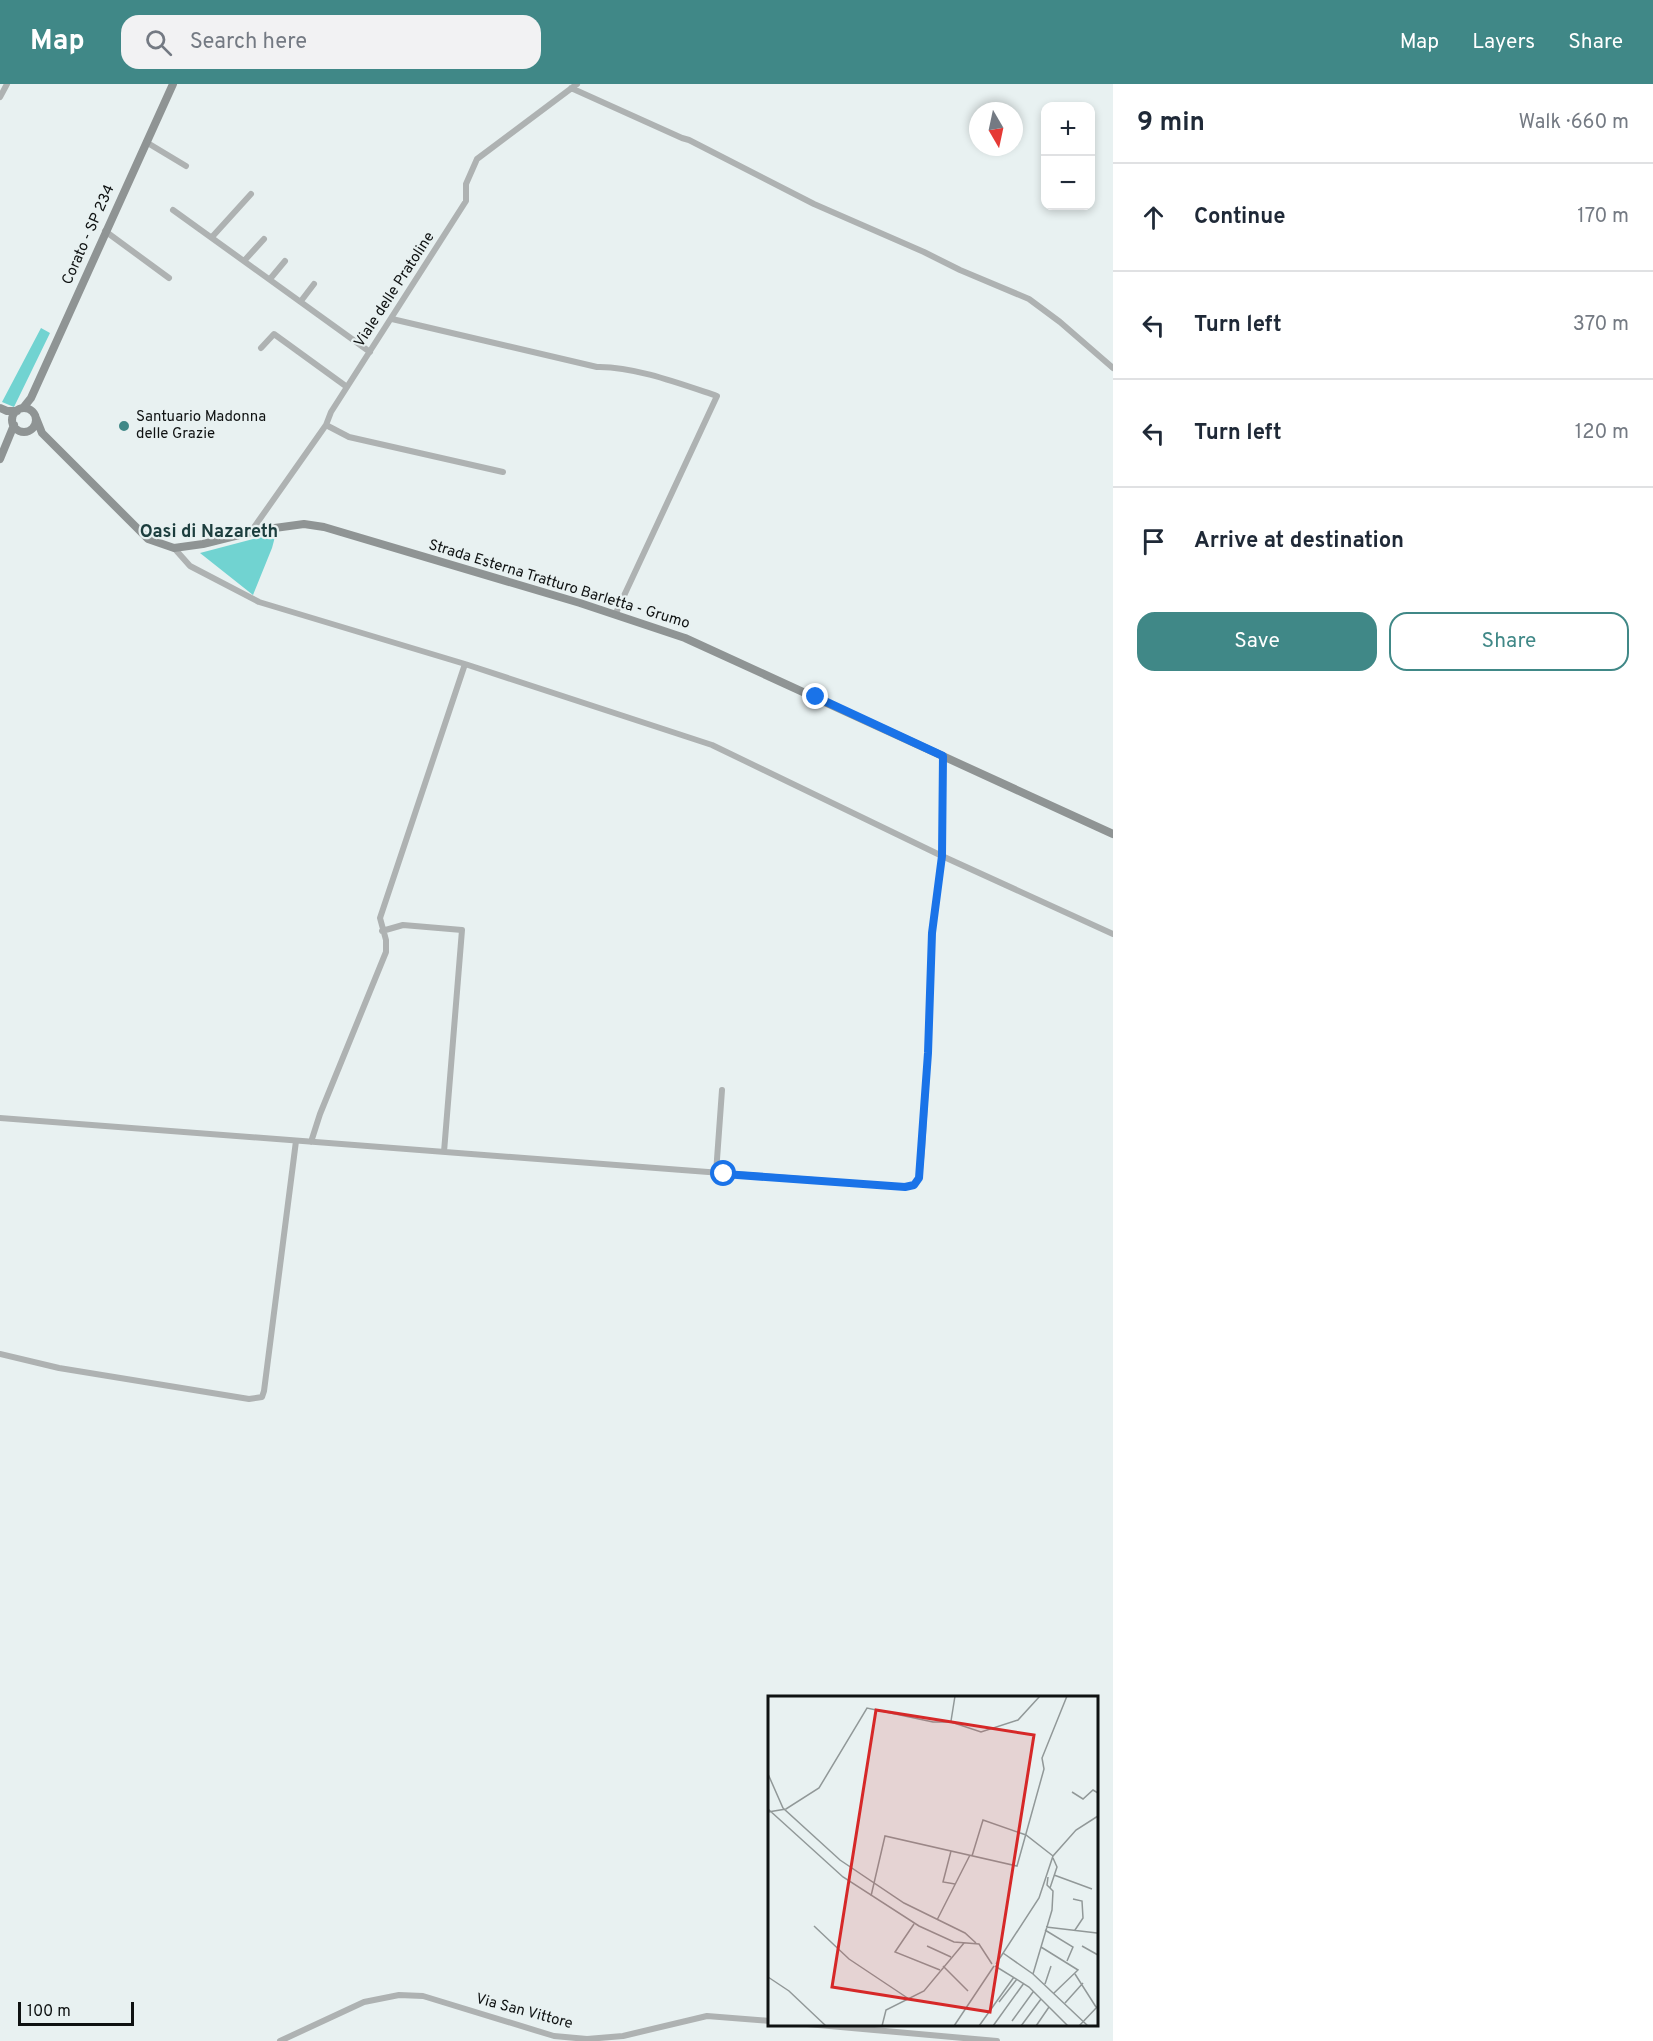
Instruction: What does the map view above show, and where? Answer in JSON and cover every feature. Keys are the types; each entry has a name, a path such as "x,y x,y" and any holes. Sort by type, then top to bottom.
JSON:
{"street":[{"path":"0,97 7,84"},
{"name":"Corato - SP 234","path":"0,459 8,443 16,416 31,398 173,84"},
{"path":"574,86 689,140 814,204 1029,299 1060,322 1113,368"},
{"name":"Viale delle Pratoline","path":"250,532 326,425 331,412 466,201 466,184 477,159 574,86"},
{"path":"146,142 186,166"},
{"path":"212,237 251,194"},
{"path":"173,210 370,352"},
{"path":"105,231 169,278"},
{"path":"244,261 264,239"},
{"path":"270,279 285,261"},
{"path":"301,301 314,284"},
{"path":"392,319 597,367 612,367 717,396 615,615"},
{"path":"261,348 274,334 347,387"},
{"path":"3,410 16,416 35,415 31,398"},
{"name":"Corato - SP 234","path":"8,443 35,426 35,415"},
{"name":"Strada Esterna Tratturo Barletta - Grumo","path":"35,415 42,433 148,539 174,548 203,544 250,532 304,524 324,527 615,615 685,638 1113,834"},
{"path":"16,416 26,431 42,433"},
{"path":"326,425 349,437 503,472"},
{"path":"174,548 190,566 259,602 465,664 712,745 942,856 1113,934"},
{"path":"311,1142 386,952 386,940 380,918 465,664"},
{"path":"0,1118 905,1187 914,1185 919,1178 928,1053 932,933 942,856 943,756"},
{"path":"382,931 403,925 462,930 444,1152"},
{"path":"716,1173 722,1090"},
{"path":"0,1354 58,1368 249,1399 262,1397 296,1141"},
{"name":"Via San Vittore","path":"280,2041 364,2002 399,1995 423,1996 554,2036 586,2040 623,2036 707,2016 768,2021"},
{"path":"819,2026 997,2041"}],"shaded area":[{"path":"41,328 50,333 14,407 2,402"},
{"path":"276,533 253,595 200,553"}],"place":[{"name":"Santuario Madonna delle Grazie","path":"124,426"}],"district":[{"name":"Oasi di Nazareth","path":"209,532"}],"route":[{"path":"724,1174 905,1187 914,1185 919,1178 928,1053 932,933 942,856 943,756 816,697"}]}
